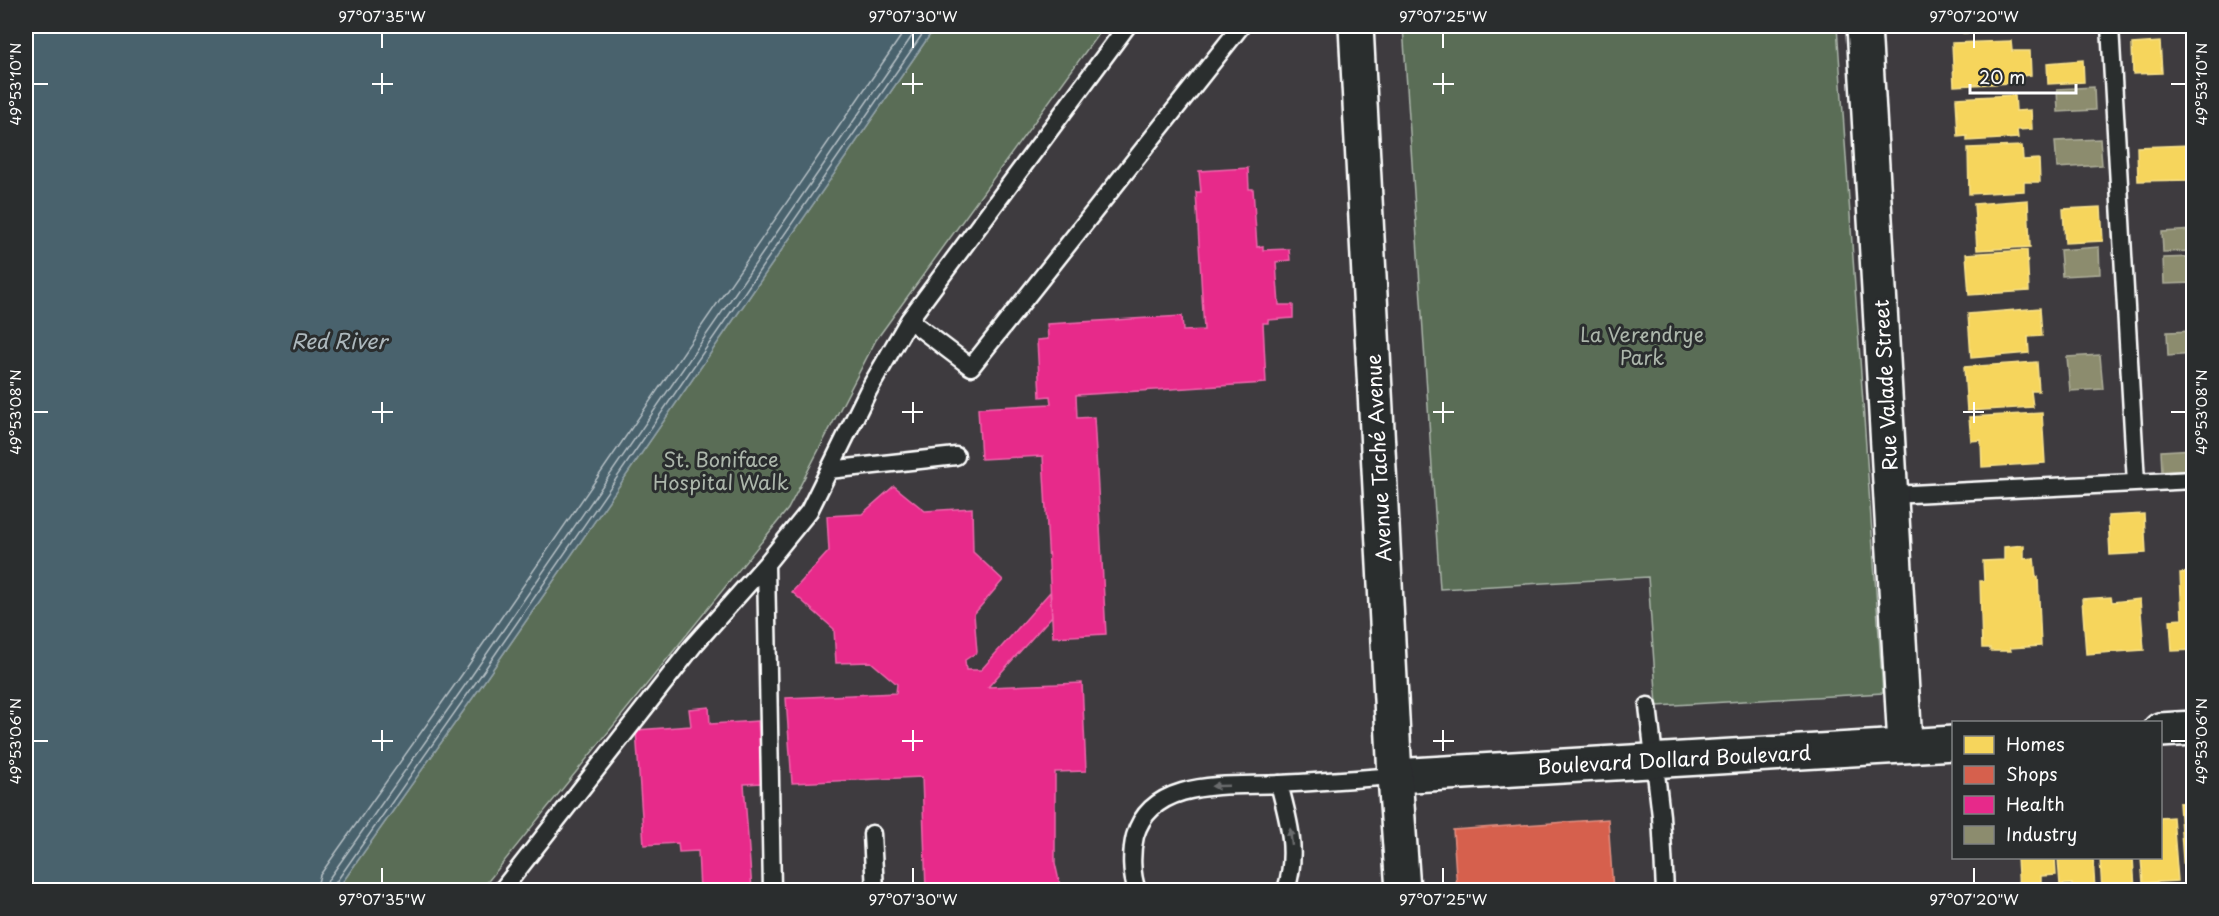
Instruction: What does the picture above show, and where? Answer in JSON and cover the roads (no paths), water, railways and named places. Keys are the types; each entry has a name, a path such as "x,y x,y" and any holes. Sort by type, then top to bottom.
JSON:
{"street":[{"name":"Avenue Taché Avenue","path":"1356,26 1403,891"},
{"name":"Rue Valade Street","path":"1864,26 1905,745"},
{"path":"2162,730 2193,728"},
{"name":"Boulevard Dollard Boulevard","path":"1395,776 1952,742"}],"lane":[{"path":"502,891 693,646 766,564 809,511 867,391 909,320 1127,26"},
{"path":"909,320 971,367 1241,26"},
{"path":"2110,26 2136,483"},
{"path":"829,470 956,456"},
{"path":"1891,495 2193,480"},
{"path":"766,564 772,891"},
{"path":"1648,706 1661,816 1665,891"},
{"path":"1137,891 1133,865 1135,836 1146,814 1180,792 1202,787 1395,776"},
{"path":"1278,784 1290,822 1292,841 1293,861 1286,891"},
{"path":"873,834 875,891"}],"water":[{"name":"Red River","path":"26,26 936,26 479,689 337,890 26,890"}],"park label":[{"name":"La Verendrye Park","path":"1642,346"},
{"name":"St. Boniface Hospital Walk","path":"721,470"}]}
